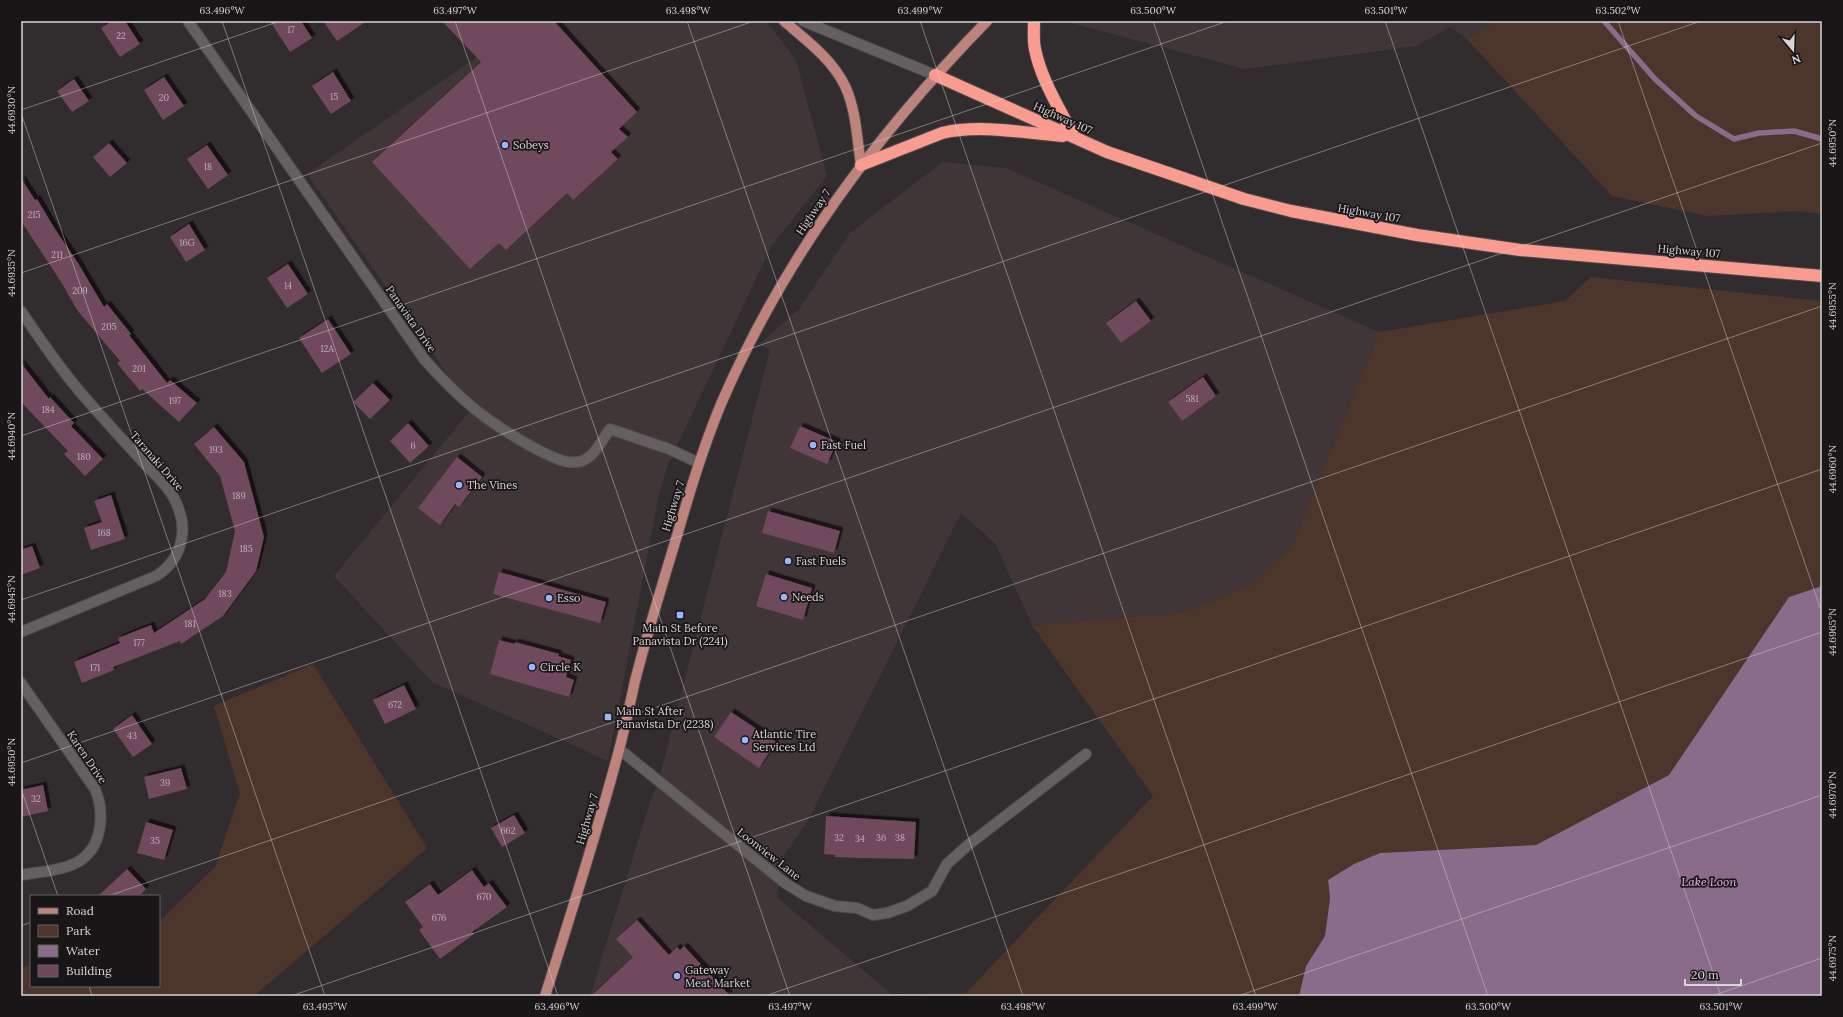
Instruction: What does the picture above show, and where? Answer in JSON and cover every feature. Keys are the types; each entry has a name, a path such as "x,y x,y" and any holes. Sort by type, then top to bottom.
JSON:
{"highway":[{"path":"1034,21 1035,47 1038,62 1044,78 1074,137"},
{"name":"Highway 107","path":"935,75 1107,152 1244,199 1291,211 1349,224 1520,250 1822,276"},
{"path":"862,165 942,133 956,130 987,130 1074,137"}],"main road":[{"path":"784,21 814,46 837,73 845,87 851,103 862,165"},
{"name":"Highway 7","path":"545,996 594,840 638,672 699,463 705,443 722,402 765,314 792,265 837,197 935,75 987,21"}],"street":[{"name":"Panavista Drive","path":"188,21 424,359 461,399 488,421 516,438 565,462 580,462 588,458 593,454 610,429 669,449 699,463"},
{"path":"803,21 935,75"},
{"name":"Taranaki Drive","path":"21,311 87,400 168,489 179,509 183,526 181,544 170,565 156,576 21,632"},
{"name":"Karen Drive","path":"21,683 95,789 99,798 102,819 100,830 91,849 76,863 21,875"},
{"name":"Loonview Lane","path":"619,749 785,883 806,896 835,906 857,908 873,914 887,913 907,906 932,891 947,864 968,845 1086,754"}],"shaded area":[{"path":"521,21 766,21 796,60 827,176 772,245 667,467 659,494 608,761 432,682 334,576 477,402 453,382 307,174 474,59"},
{"path":"1069,21 1495,21 1467,39 1450,27 1416,46 1245,69 1071,23"},
{"path":"943,162 1006,168 1379,332 1291,547 1247,586 1185,612 1032,625 995,543 961,513 810,817 783,857 777,897 891,994 890,996 590,996 650,802 659,779 770,350 759,344 799,309 851,232"}],"green space":[{"path":"1495,21 1822,21 1822,214 1796,211 1708,216 1612,196 1467,39"},
{"path":"1591,277 1822,301 1822,586 1789,597 1669,775 1536,845 1380,853 1354,864 1328,880 1330,898 1325,936 1306,966 1299,996 890,996 891,994 966,993 1153,796 1032,625 1185,612 1247,586 1291,547 1379,332 1565,301"},
{"path":"313,664 427,848 254,996 21,996 21,967 30,965 30,987 160,987 160,921 215,867 240,794 214,706"}],"water":[{"name":"Lake Loon","path":"1822,586 1822,996 1299,996 1306,966 1325,936 1330,898 1328,880 1354,864 1380,853 1536,845 1669,775 1789,597"}],"building":[{"path":"112,21 125,21 140,44 120,57 101,28"},
{"path":"270,21 301,21 312,38 290,52"},
{"path":"323,21 367,21 337,41"},
{"name":"Sobeys","path":"442,21 554,21 637,112 619,129 628,137 611,152 618,159 573,200 567,193 506,250 499,243 470,269 372,162 481,62"},
{"path":"333,72 351,101 331,114 312,86"},
{"path":"164,77 184,106 163,120 144,90"},
{"path":"74,79 89,101 72,112 57,91"},
{"path":"109,143 127,163 110,177 93,157"},
{"path":"207,145 228,175 208,189 187,159"},
{"path":"21,178 35,200 37,199 104,307 107,304 131,334 129,335 167,383 170,380 197,403 179,422 142,389 140,391 117,363 120,361 77,310 63,285 21,221"},
{"path":"189,224 205,250 186,262 170,237"},
{"path":"288,264 308,294 287,308 267,278"},
{"path":"1136,301 1151,321 1121,343 1106,323"},
{"path":"328,319 351,354 322,373 299,338"},
{"path":"21,363 49,399 50,397 74,423 71,426 103,459 85,476 64,454 68,451 21,402"},
{"path":"1203,377 1216,396 1182,421 1168,402"},
{"path":"373,383 390,400 370,419 353,402"},
{"path":"408,423 429,446 410,463 390,441"},
{"name":"Fast Fuel","path":"800,426 837,442 827,464 790,448"},
{"path":"214,427 244,462 264,537 256,571 223,616 181,644 180,641 113,667 114,670 82,683 74,662 120,643 118,638 151,625 154,633 205,599 226,572 235,531 220,476 194,444"},
{"path":"457,457 482,477 459,507 455,504 440,525 418,508"},
{"path":"111,495 125,539 91,550 84,528 102,522 94,501"},
{"path":"768,511 840,531 834,553 762,533"},
{"path":"32,546 40,568 21,575 21,550"},
{"path":"499,572 606,602 600,623 493,594"},
{"name":"Needs","path":"766,574 812,588 803,620 756,606"},
{"path":"499,640 515,644 515,642 559,654 558,656 571,660 566,677 574,680 569,697 490,674"},
{"path":"404,685 416,709 385,724 373,700"},
{"name":"Atlantic Tire Services Ltd","path":"731,712 776,742 759,768 714,737"},
{"path":"132,715 152,744 133,757 113,729"},
{"path":"181,768 187,789 149,799 144,777"},
{"path":"43,785 48,811 21,817 21,790"},
{"path":"514,815 525,833 502,847 491,828"},
{"path":"826,816 916,822 914,859 835,857 835,855 824,854"},
{"path":"146,822 173,830 164,860 137,853"},
{"path":"127,869 146,889 140,895 99,895"},
{"path":"472,870 484,887 489,883 507,907 472,932 474,934 440,959 419,930 423,927 405,902 430,884 438,895"},
{"path":"637,920 669,955 677,947 680,950 684,946 730,996 591,996 633,957 616,939"}],"waterway":[{"path":"1604,21 1655,79 1696,116 1734,139 1759,133 1794,131 1822,139"}],"place":[{"name":"Sobeys","path":"505,145"},
{"name":"Fast Fuel","path":"813,445"},
{"name":"The Vines","path":"459,485"},
{"name":"Fast Fuels","path":"788,561"},
{"name":"Needs","path":"784,597"},
{"name":"Esso","path":"549,598"},
{"name":"Main St Before Panavista Dr (2241)","path":"680,615"},
{"name":"Circle K","path":"532,667"},
{"name":"Main St After Panavista Dr (2238)","path":"608,717"},
{"name":"Atlantic Tire Services Ltd","path":"745,740"},
{"name":"Gateway Meat Market","path":"677,976"}]}
